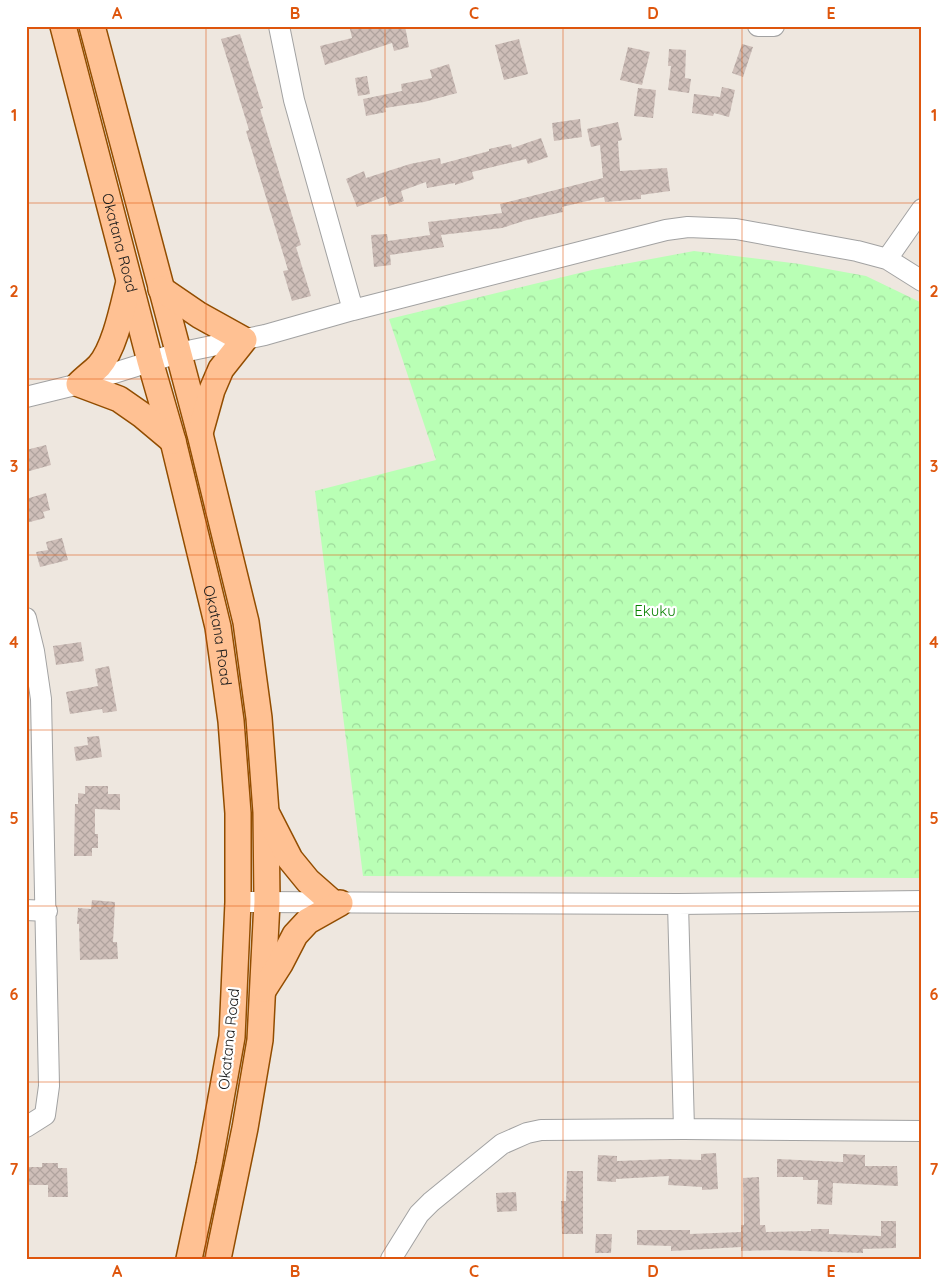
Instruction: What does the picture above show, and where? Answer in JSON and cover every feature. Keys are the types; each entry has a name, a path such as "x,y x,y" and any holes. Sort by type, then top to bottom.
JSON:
{"main road":[{"name":"Okatana Road","path":"63,26 150,361 173,441 218,627 231,721 238,813 238,902 232,1037 210,1165 189,1259"},
{"name":"Okatana Road","path":"92,26 200,434 246,622 258,718 266,812 267,902 260,1040 231,1204 218,1259"},
{"path":"130,280 119,322 108,352 100,365 79,384 119,399 173,441"},
{"path":"161,289 198,315 244,340 221,369 212,390 200,434"},
{"path":"262,990 280,964 295,935 308,922 336,903 308,881 290,858 266,812"}],"street":[{"path":"279,26 294,100 352,310"},
{"path":"758,26 774,26"},
{"path":"886,259 922,208"},
{"path":"26,397 79,384 150,361 244,340 352,310 637,237 688,227 736,229 857,251 886,259 922,281"},
{"path":"26,618 34,651 41,699 50,1086 45,1115 26,1127"},
{"path":"238,902 678,904 922,901"},
{"path":"678,904 684,1129"},
{"path":"26,910 46,910"},
{"path":"392,1259 419,1214 431,1202 502,1144 527,1133 541,1130 684,1129 922,1131"}],"green space":[{"name":"Ekuku","path":"694,251 800,264 866,276 922,303 922,878 363,876 315,491 436,460 389,319 592,270"}],"building":[{"path":"358,26 405,26 409,47 394,51 392,43 325,65 320,46 352,38 350,29"},
{"path":"240,34 263,108 260,109 301,245 296,247 311,296 292,301 283,271 288,270 246,131 249,130 221,39"},
{"path":"519,39 528,74 504,80 495,45"},
{"path":"742,44 753,47 743,77 732,73"},
{"path":"628,47 650,52 642,85 620,80"},
{"path":"669,49 686,50 685,78 691,79 689,93 668,90 671,66 668,66"},
{"path":"449,64 457,93 424,102 385,108 386,112 366,116 363,99 402,91 401,84 432,78 430,70"},
{"path":"367,76 370,94 358,96 355,78"},
{"path":"722,87 735,90 729,117 714,113 713,116 692,113 694,94 720,97"},
{"path":"638,88 656,90 653,118 634,116"},
{"path":"580,119 582,137 554,141 552,123"},
{"path":"618,122 622,140 618,141 620,171 667,168 670,191 641,195 641,199 605,202 604,197 562,207 563,212 502,228 441,235 444,247 390,255 391,265 374,267 371,235 387,234 388,241 430,235 428,222 502,213 500,204 603,178 600,145 591,147 587,129"},
{"path":"541,138 548,157 528,164 526,159 472,172 474,179 455,185 455,183 427,188 426,182 401,191 404,201 389,206 386,196 357,207 346,179 364,171 366,178 410,164 440,158 441,164 489,151 489,149 511,144 512,148"},
{"path":"46,445 51,465 26,472 26,450"},
{"path":"46,493 50,510 43,512 45,518 26,523 26,499"},
{"path":"62,538 68,560 40,567 36,552 48,550 46,542"},
{"path":"81,642 84,661 56,665 53,646"},
{"path":"109,666 117,711 103,713 102,709 70,714 66,692 98,686 95,669"},
{"path":"99,736 102,757 76,761 74,747 88,745 87,737"},
{"path":"85,786 108,786 108,794 120,794 120,810 95,809 95,834 98,834 98,848 92,848 92,856 74,856 75,804 78,804 78,793 85,794"},
{"path":"92,900 115,902 113,942 117,942 118,959 80,960 79,924 77,924 78,908 91,909"},
{"path":"716,1153 718,1189 702,1190 702,1187 668,1185 669,1176 616,1179 616,1182 597,1181 598,1155 617,1156 617,1161 701,1160 701,1154"},
{"path":"843,1154 865,1155 865,1166 897,1166 898,1186 833,1183 832,1205 817,1204 818,1180 803,1180 803,1177 777,1177 777,1159 843,1162"},
{"path":"42,1163 58,1163 58,1168 67,1168 68,1197 48,1197 48,1185 26,1185 26,1167 42,1167"},
{"path":"567,1171 583,1171 583,1234 562,1234 561,1201 566,1201"},
{"path":"759,1177 760,1225 765,1225 766,1232 829,1229 829,1234 881,1236 881,1221 896,1221 896,1248 863,1249 863,1253 776,1250 741,1251 741,1247 671,1251 671,1246 637,1245 637,1230 690,1230 690,1234 741,1232 741,1225 744,1225 743,1178"},
{"path":"516,1192 517,1211 497,1212 496,1193"},
{"path":"596,1234 612,1234 611,1253 595,1253"}]}
